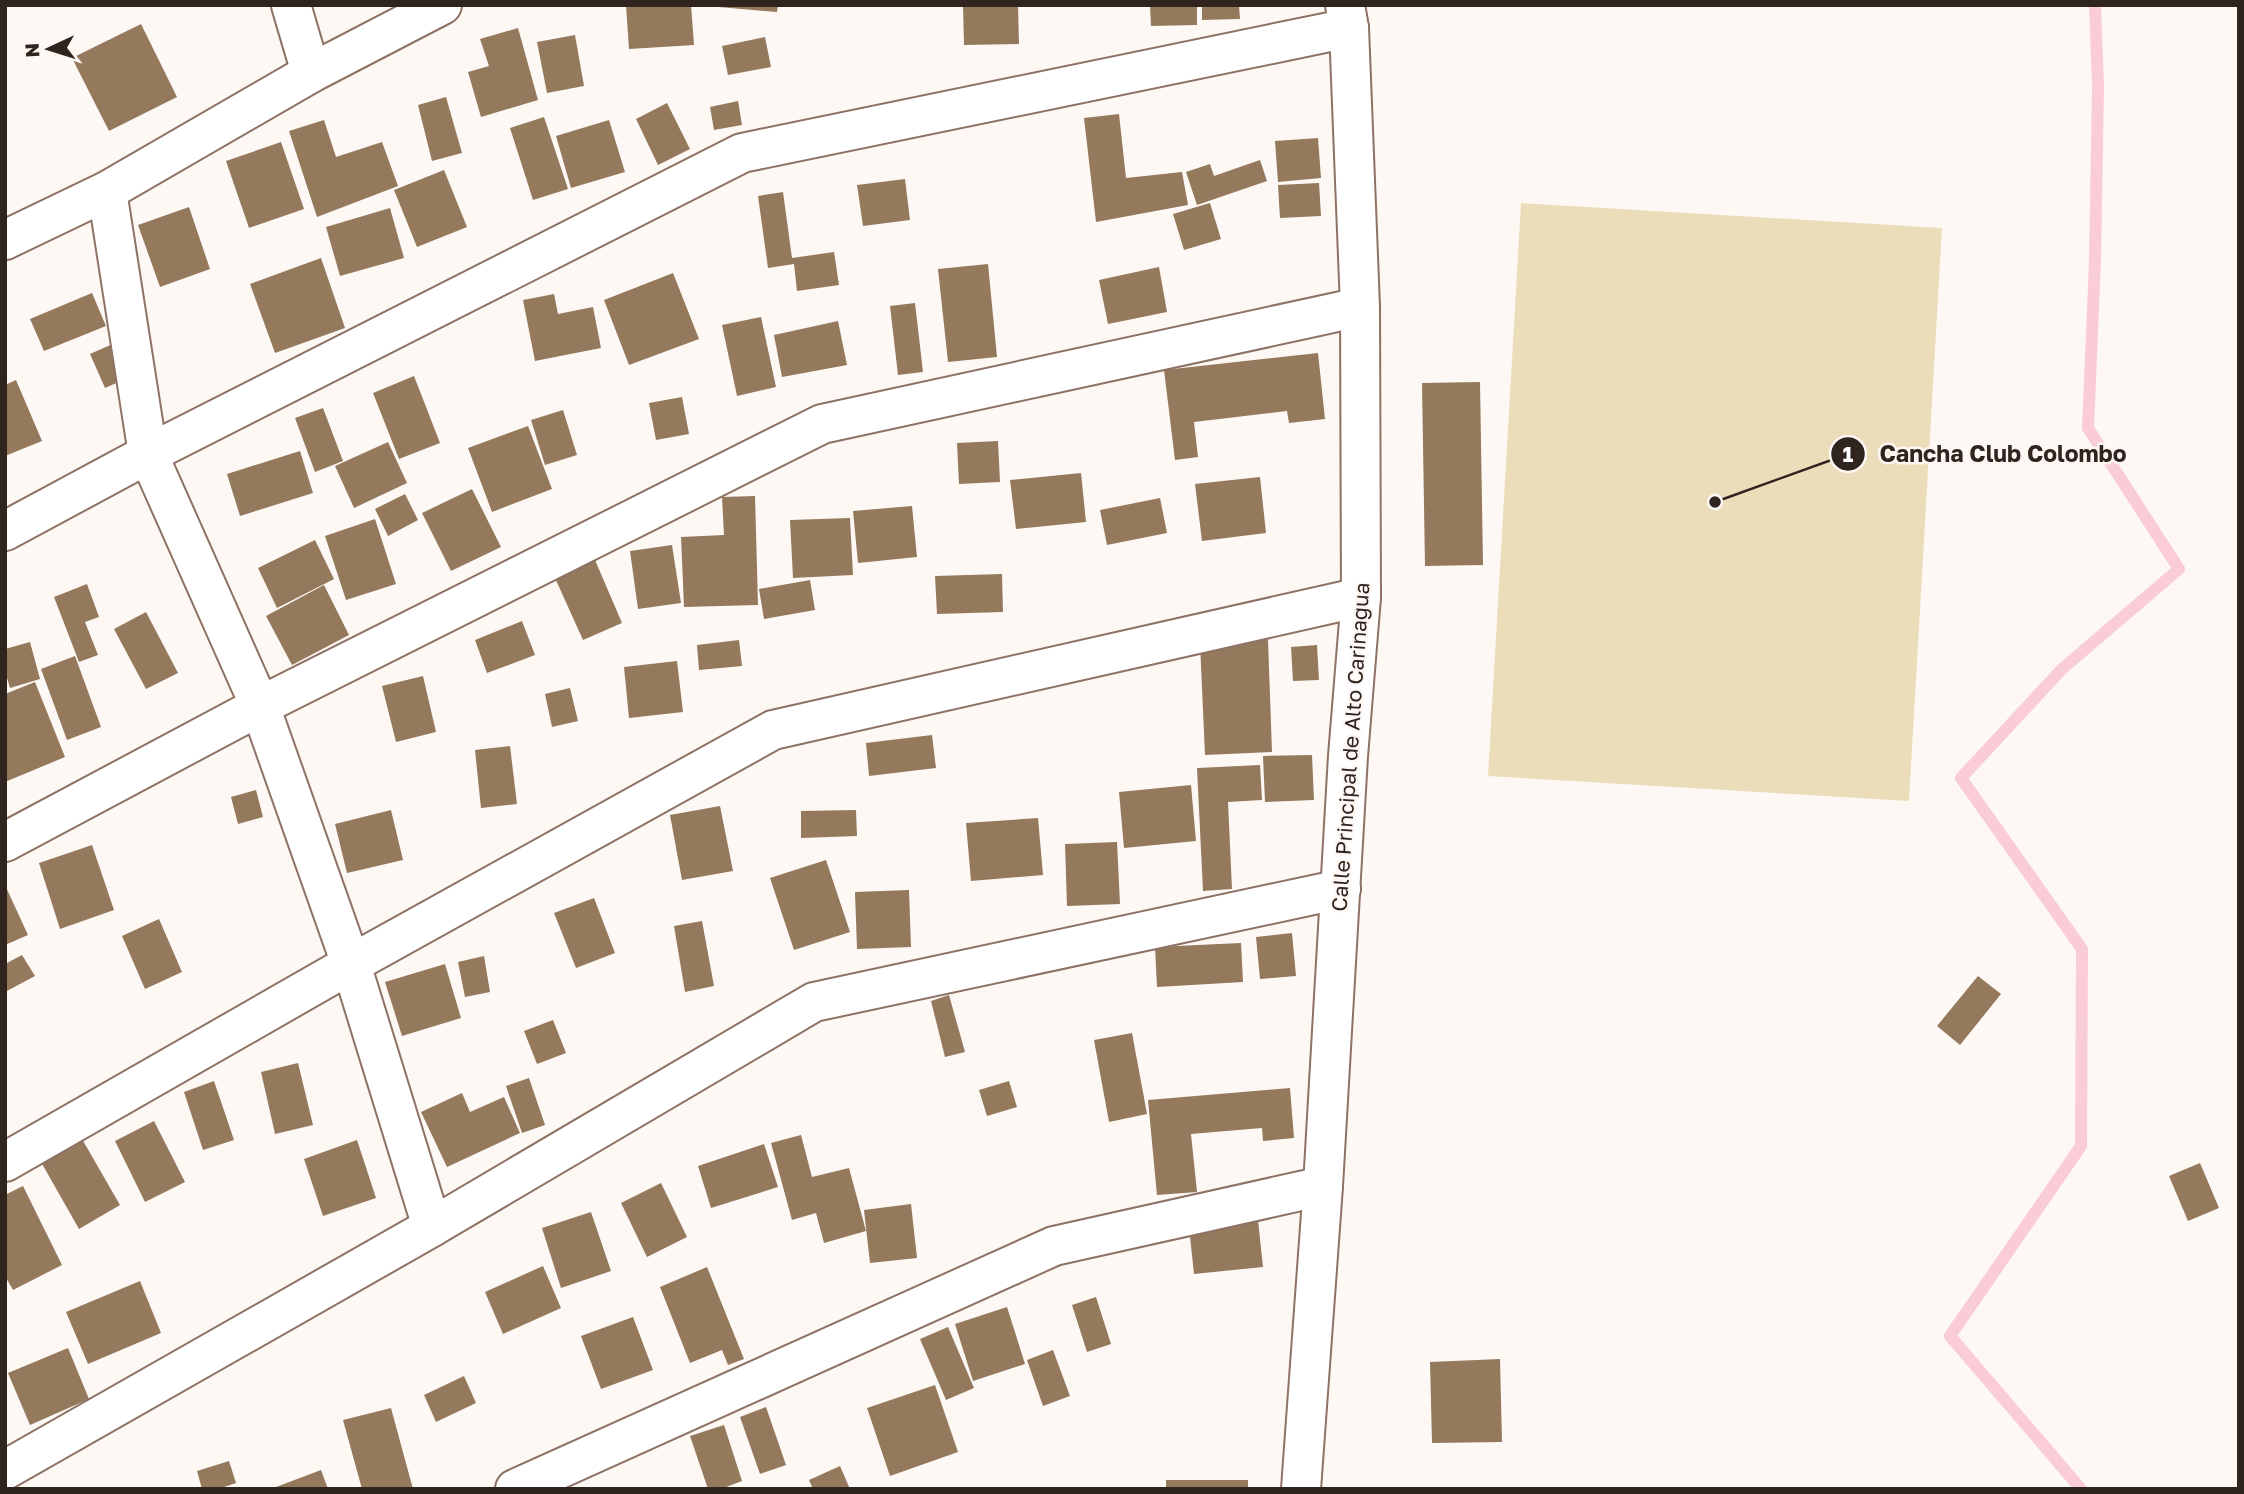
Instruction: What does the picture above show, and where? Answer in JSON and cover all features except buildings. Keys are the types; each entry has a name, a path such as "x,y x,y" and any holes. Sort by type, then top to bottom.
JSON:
{"street":[{"path":"291,5 311,73"},
{"path":"5,240 107,191 311,73 442,5"},
{"path":"5,531 148,453 742,153 1347,16"},
{"name":"Calle Principal de Alto Carinagua","path":"1301,1489 1360,597 1360,307 1347,16"},
{"path":"107,191 148,453 260,706 351,964 432,1227"},
{"path":"5,842 260,706 822,424 1360,307"},
{"path":"5,1162 351,964 774,730 1360,597"},
{"path":"5,1470 432,1227 814,1002 1341,889"},
{"path":"515,1489 1054,1246 1323,1186"}],"shaded area":[{"path":"1521,203 1942,228 1909,801 1488,776"}],"waterway":[{"path":"2081,1489 1950,1336 2081,1146 2082,949 1961,778 2062,669 2179,569 2088,428 2095,262 2098,87 2095,5"}],"place":[{"name":"Cancha Club Colombo","path":"1715,502"}]}
